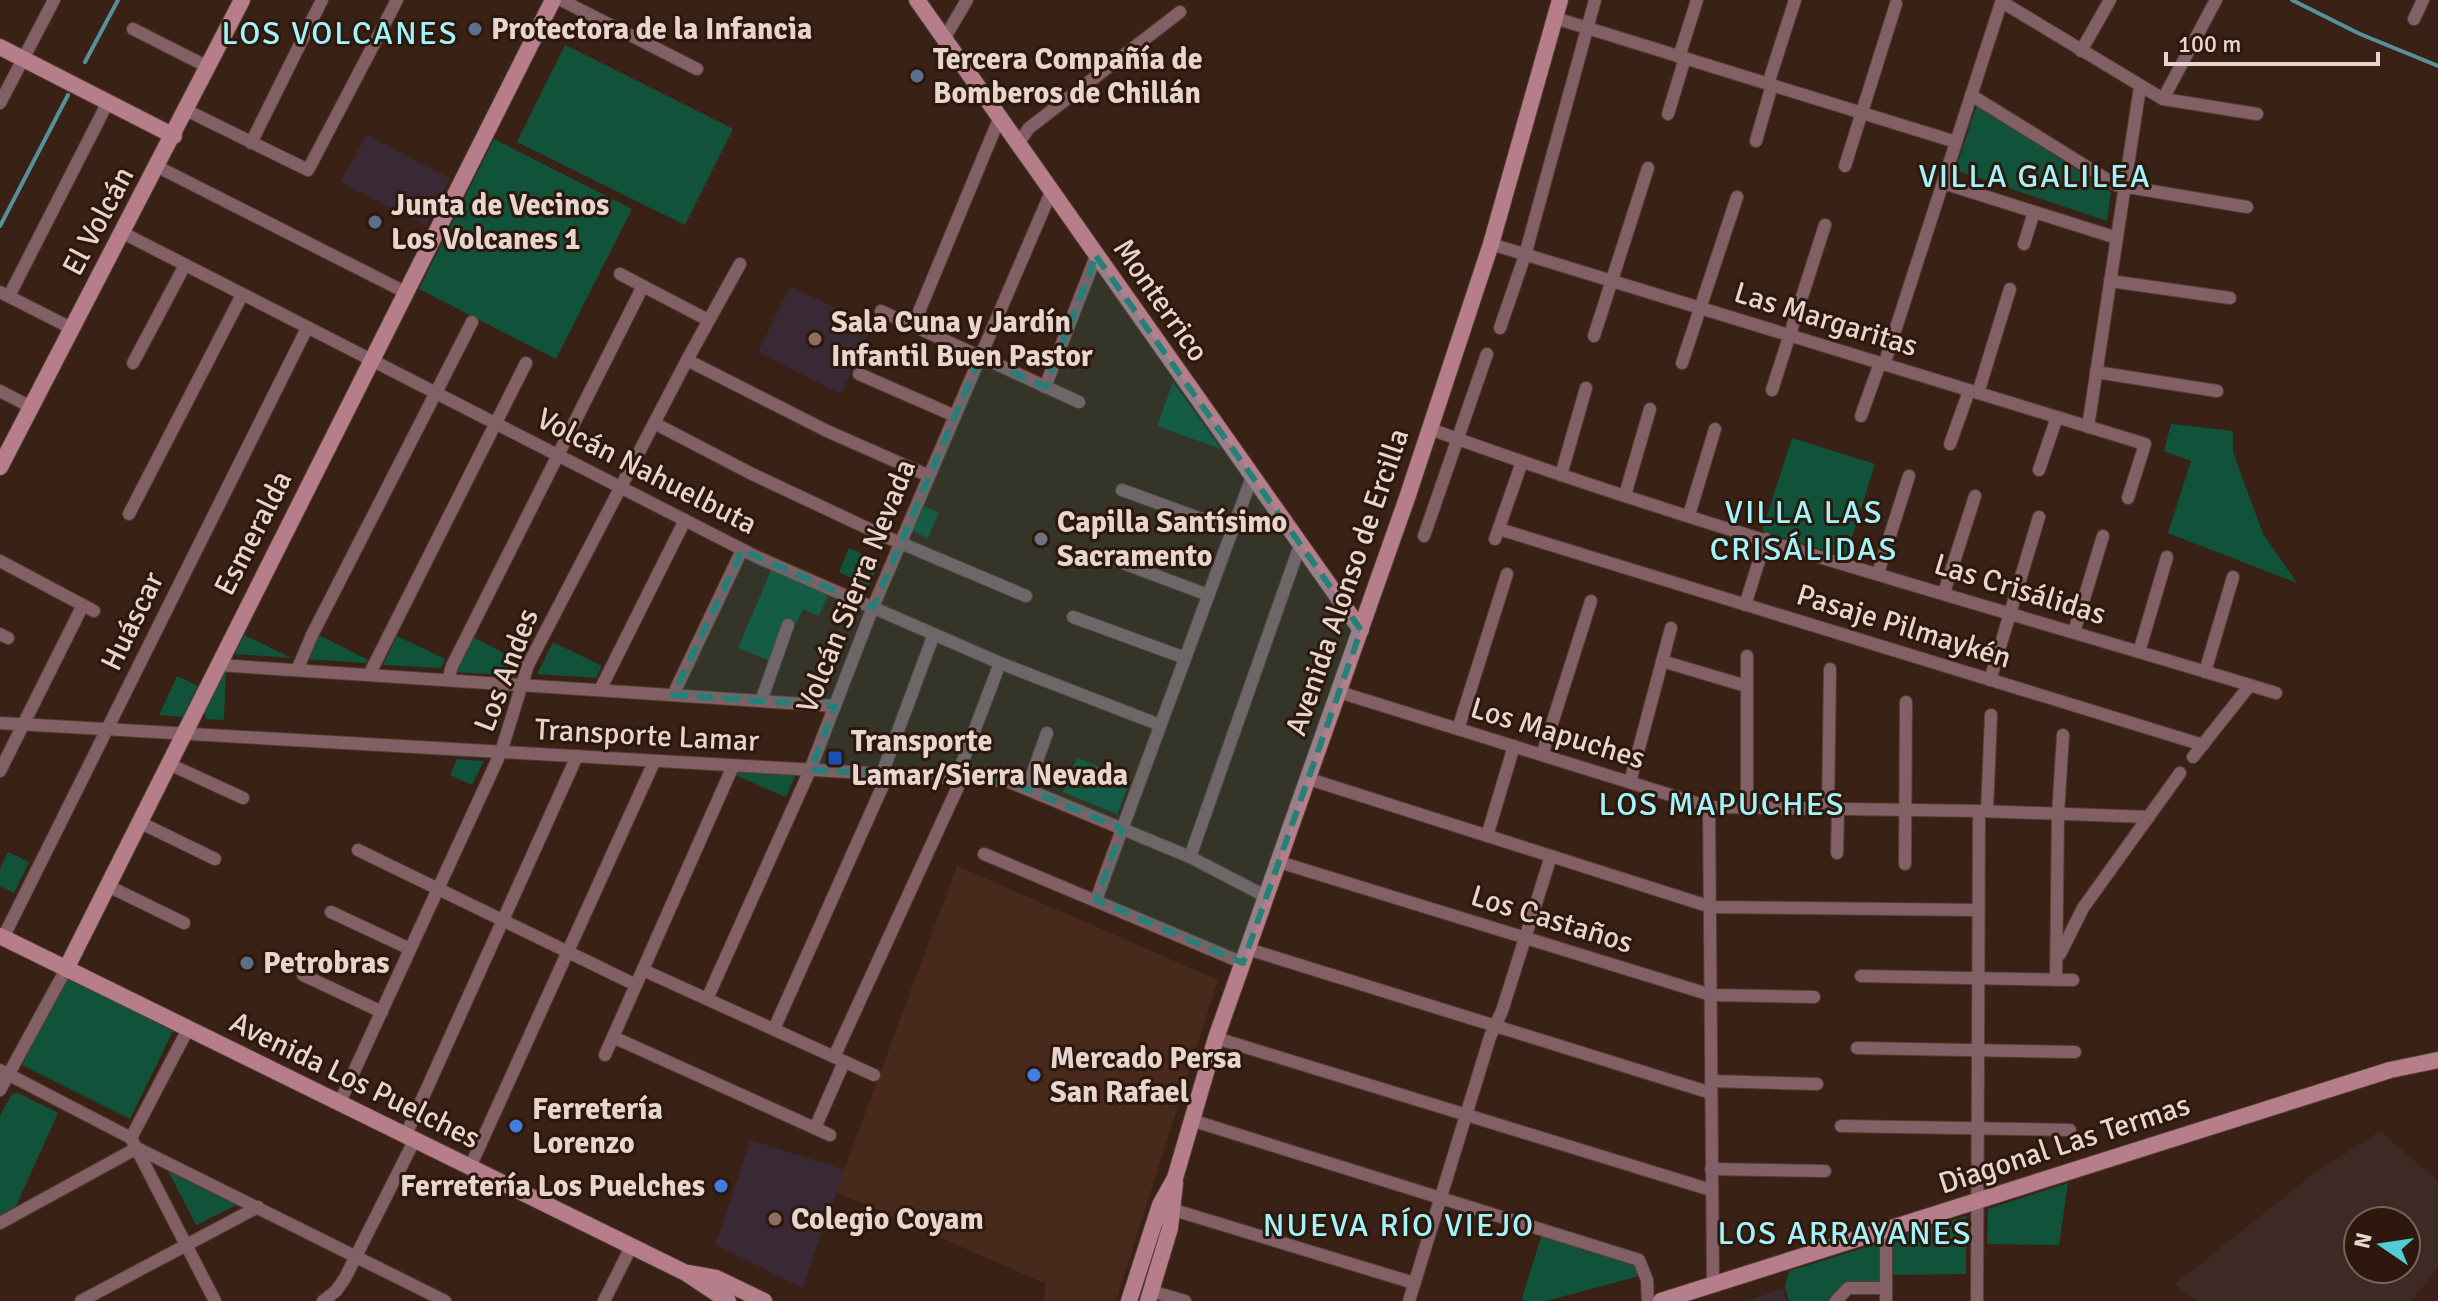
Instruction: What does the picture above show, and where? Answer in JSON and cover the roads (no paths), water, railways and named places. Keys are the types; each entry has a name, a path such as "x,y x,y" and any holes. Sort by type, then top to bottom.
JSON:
{"main road":[{"name":"Esmeralda","path":"66,969 553,0"},
{"name":"Monterrico","path":"917,0 1361,630"},
{"name":"Avenida Alonso de Ercilla","path":"1150,1296 1174,1210 1175,1178 1216,1038 1430,429 1491,244 1560,0"},
{"name":"El Volcán","path":"0,467 174,136 238,1"},
{"path":"0,47 174,136"},
{"name":"Avenida Los Puelches","path":"1,937 686,1273 728,1301"},
{"name":"Diagonal Las Termas","path":"1661,1301 2390,1070 2438,1060"},
{"name":"Avenida Alonso de Ercilla","path":"1129,1301 1160,1205 1175,1178"},
{"name":"Avenida Los Puelches","path":"686,1273 716,1278 764,1301"}],"street":[{"path":"0,103 54,0"},
{"path":"251,143 322,0"},
{"path":"186,110 308,170 397,0"},
{"path":"561,0 697,69"},
{"path":"944,39 967,0"},
{"path":"1500,328 1525,255 1595,0"},
{"path":"1668,114 1697,0"},
{"path":"1756,141 1795,0"},
{"path":"2081,51 2110,0"},
{"path":"2163,99 2216,0"},
{"path":"2414,19 2423,0"},
{"path":"1861,416 1882,364 2002,1 2163,99 2257,114"},
{"path":"1845,166 1896,4"},
{"path":"1017,145 1029,128 1180,12"},
{"path":"1555,18 1956,142"},
{"path":"133,29 208,67"},
{"path":"2088,427 2140,87"},
{"path":"1971,95 2125,188 2247,207"},
{"path":"73,329 4,294 108,102"},
{"path":"913,326 999,119"},
{"path":"158,167 405,292"},
{"path":"1594,336 1648,168"},
{"path":"1943,183 2117,238"},
{"name":"Volcán Sierra Nevada","path":"707,999 810,770 873,607 1051,192"},
{"path":"1682,363 1737,197"},
{"path":"2024,244 2034,212"},
{"path":"1772,390 1825,225"},
{"name":"Volcán Nahuelbuta","path":"123,233 742,550 1000,663 1160,725"},
{"name":"Las Margaritas","path":"1491,244 2145,444 2128,498"},
{"path":"1045,387 1096,256"},
{"name":"Los Andes","path":"339,1104 501,752 528,665 740,264"},
{"path":"133,363 185,265"},
{"path":"620,274 708,320"},
{"path":"2110,281 2230,298"},
{"path":"448,680 452,666 643,286"},
{"path":"1950,444 1974,392 2010,289"},
{"path":"129,514 242,295"},
{"path":"881,311 1079,402"},
{"path":"297,670 472,322"},
{"name":"Huáscar","path":"1,937 307,328"},
{"path":"1424,536 1487,354"},
{"path":"687,360 827,431 929,476"},
{"path":"369,675 526,363"},
{"path":"2096,372 2217,391"},
{"path":"859,374 955,416"},
{"path":"1561,475 1586,388"},
{"path":"0,391 31,407"},
{"path":"1625,495 1650,409"},
{"path":"2039,470 2057,417"},
{"path":"654,423 774,485 1026,596"},
{"name":"Las Crisálidas","path":"1430,429 1689,515 2276,693"},
{"path":"1689,515 1715,429"},
{"name":"Pasaje Pilmaykén","path":"1522,462 1497,534 1745,605 2203,745"},
{"path":"1878,573 1909,476"},
{"path":"1096,900 1252,477"},
{"path":"1122,490 1232,530"},
{"path":"1944,593 1975,496"},
{"path":"1990,680 2039,517"},
{"path":"600,690 685,520"},
{"path":"2074,632 2103,536"},
{"path":"1745,605 1766,539"},
{"path":"1190,857 1300,545"},
{"path":"673,695 742,550"},
{"path":"1096,553 1208,595"},
{"path":"2139,652 2167,557"},
{"path":"0,561 88,608 0,771"},
{"path":"1458,729 1507,574"},
{"path":"2205,672 2233,577"},
{"path":"1542,755 1591,601"},
{"path":"1073,617 1185,658"},
{"path":"761,701 788,625"},
{"path":"1630,782 1671,628"},
{"path":"774,1029 885,774 934,634"},
{"path":"1747,656 1747,807"},
{"path":"1662,661 1746,686"},
{"path":"815,1128 839,1059 959,778 1000,663"},
{"path":"218,665 835,706"},
{"path":"1830,669 1837,853"},
{"path":"2193,757 2250,685"},
{"name":"Los Mapuches","path":"1339,692 1709,807 2149,817"},
{"path":"1905,864 1906,702"},
{"path":"1977,1301 1978,910 1991,715"},
{"name":"Transporte Lamar","path":"0,723 1007,781 1190,857 1267,897"},
{"path":"1027,789 1047,733"},
{"path":"2056,980 2058,814 2063,735"},
{"path":"1487,836 1514,746"},
{"path":"323,1301 339,1296 577,756"},
{"path":"470,1167 654,762"},
{"path":"169,764 243,798"},
{"path":"605,1055 733,766"},
{"path":"2057,960 2083,908 2180,773"},
{"path":"1309,779 1711,907 1978,910"},
{"path":"1709,807 1713,1285"},
{"path":"139,822 215,859"},
{"path":"358,850 636,985"},
{"path":"984,854 1246,956 1711,1087 1817,1084"},
{"path":"1409,1301 1551,856"},
{"name":"Los Castaños","path":"1279,862 1711,995 1814,997"},
{"path":"108,886 184,923"},
{"path":"331,912 410,949"},
{"name":"Esmeralda","path":"0,1090 4,1072 66,969"},
{"path":"643,970 874,1075"},
{"path":"303,975 382,1012"},
{"path":"1861,976 2073,980"},
{"path":"0,1223 134,1143 188,1029"},
{"path":"613,1037 830,1135"},
{"path":"1216,1038 1711,1190"},
{"path":"1857,1048 2075,1052"},
{"path":"4,1072 134,1143 445,1301"},
{"path":"1191,1120 1639,1260 1647,1280 1648,1301"},
{"path":"1841,1126 2070,1130"},
{"path":"134,1143 215,1301"},
{"path":"1711,1169 1825,1171"},
{"path":"81,1301 258,1207"},
{"path":"1174,1210 1414,1283"},
{"path":"1836,1301 1848,1288 1886,1294 1886,1230"},
{"path":"604,1301 631,1247"},
{"path":"1150,1296 1185,1301"}],"waterway":[{"path":"85,62 118,0"},
{"path":"2292,0 2360,34 2438,66"},
{"path":"0,226 68,95"}],"place":[{"name":"Protectora de la Infancia","path":"475,29"},
{"name":"Tercera Compañía de Bomberos de Chillán","path":"917,76"},
{"name":"Junta de Vecinos Los Volcanes 1","path":"375,222"},
{"name":"Sala Cuna y Jardín Infantil Buen Pastor","path":"815,339"},
{"name":"Capilla Santísimo Sacramento","path":"1041,539"},
{"name":"Transporte Lamar/Sierra Nevada","path":"835,758"},
{"name":"Petrobras","path":"247,963"},
{"name":"Mercado Persa San Rafael","path":"1034,1075"},
{"name":"Ferretería Lorenzo","path":"516,1126"},
{"name":"Ferretería Los Puelches","path":"721,1186"},
{"name":"Colegio Coyam","path":"775,1219"}],"district":[{"name":"LOS VOLCANES","path":"340,33"},
{"name":"VILLA GALILEA","path":"2035,176"},
{"name":"VILLA LAS CRISÁLIDAS","path":"1804,530"},
{"name":"LOS MAPUCHES","path":"1722,804"},
{"name":"NUEVA RÍO VIEJO","path":"1399,1225"},
{"name":"LOS ARRAYANES","path":"1845,1233"}]}
